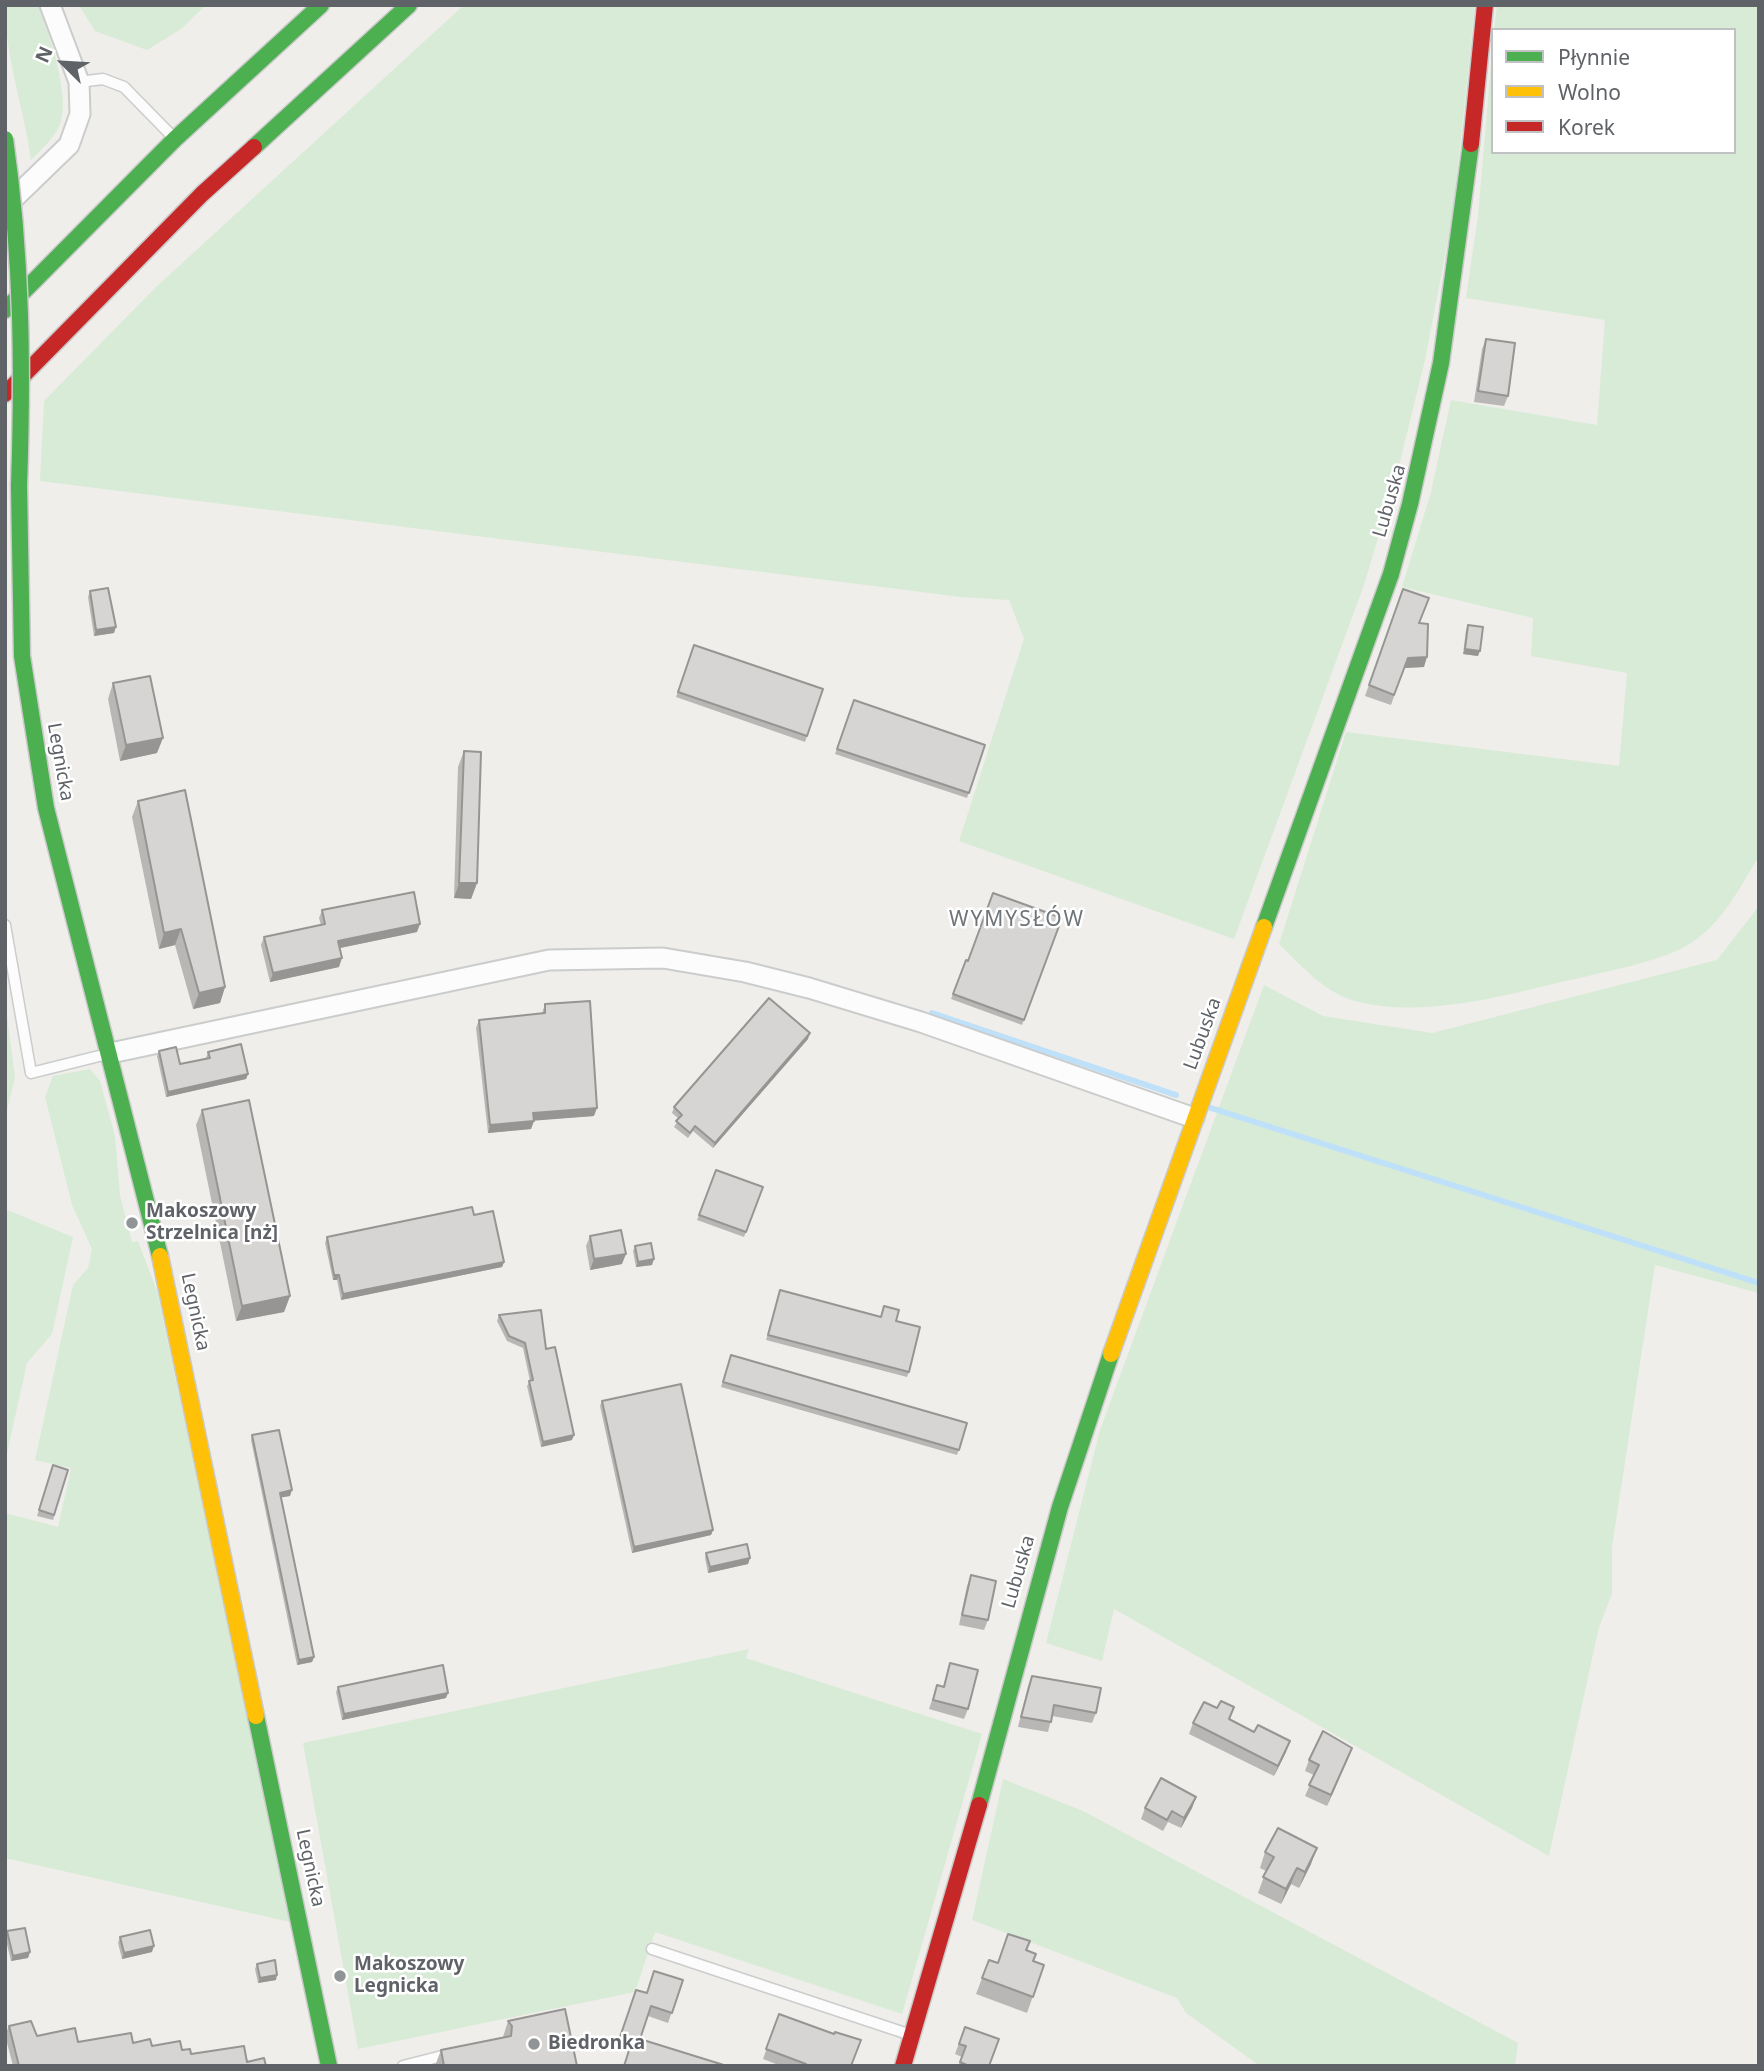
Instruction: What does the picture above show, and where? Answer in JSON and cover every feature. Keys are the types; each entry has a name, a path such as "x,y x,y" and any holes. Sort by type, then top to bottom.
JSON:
{"main road":[{"path":"5,310 175,139 320,5"},
{"path":"5,394 202,194 408,5"},
{"name":"Lubuska","path":"903,2066 974,1826 1059,1507 1084,1428 1391,574 1410,510 1423,461 1446,336 1466,197 1485,5"},
{"name":"Legnicka","path":"5,139 20,249 24,316 19,486 22,656 33,732 47,808 111,1053 170,1298 329,2066"}],"street":[{"path":"5,206 12,203 69,145 80,114 79,82 50,5"},
{"path":"111,1053 549,960 663,958 745,972 834,995 921,1022 1194,1118"}],"lane":[{"path":"79,82 103,79 124,87 175,139"},
{"path":"5,925 30,1073 111,1053"},
{"path":"652,1950 913,2035"},
{"path":"403,2066 458,2052"}],"green space":[{"path":"5,5 38,5 61,83 63,100 59,127 31,160 11,63"},
{"path":"79,5 206,5 181,29 147,50 95,31"},
{"path":"464,5 1475,5 1453,214 1425,360 1396,478 1364,585 1234,939 959,841 1024,639 1009,600 961,597 40,481 44,401 156,287"},
{"path":"1497,5 1759,5 1759,856 1736,894 1709,928 1686,946 1663,956 1498,997 1442,1006 1386,1006 1359,1002 1336,993 1315,979 1279,944 1346,732 1619,766 1627,673 1531,656 1533,618 1402,587 1431,492 1451,400 1597,425 1605,320 1466,298 1478,216 1491,64 1491,154 1736,154 1736,28 1494,28"},
{"path":"1759,906 1759,1293 1655,1265 1612,1547 1612,1594 1599,1627 1549,1856 1114,1609 1102,1661 1046,1643 1100,1430 1264,985 1323,1016 1432,1033 1717,960"},
{"path":"5,1000 15,1078 5,1118"},
{"path":"90,1069 100,1081 115,1136 120,1195 132,1242 138,1241 157,1291 290,1922 5,1858 5,1513 58,1527 71,1468 35,1460 73,1285 88,1268 92,1249 72,1205 45,1097 53,1076"},
{"path":"5,1209 73,1237 52,1334 27,1363 5,1462"},
{"path":"749,1649 746,1658 982,1734 902,2014 655,1932 635,1992 358,2049 303,1743"},
{"path":"1003,1779 1083,1811 1518,2043 1515,2066 1260,2066 1186,2013 1177,1998 972,1920"}],"building":[{"path":"1486,339 1515,343 1508,396 1478,391"},
{"path":"108,588 116,627 96,630 90,591"},
{"path":"1403,589 1429,598 1419,623 1428,624 1427,657 1408,658 1394,695 1369,685"},
{"path":"1468,625 1483,627 1480,651 1465,649"},
{"path":"694,645 823,689 807,736 678,692"},
{"path":"150,676 163,738 126,745 113,683"},
{"path":"854,700 985,745 969,793 837,749"},
{"path":"464,751 481,752 477,883 459,883"},
{"path":"185,790 225,987 199,993 181,929 164,933 138,801"},
{"path":"414,892 420,924 338,941 342,958 273,973 264,937 325,924 322,910"},
{"path":"993,893 1062,918 1024,1020 953,994"},
{"path":"769,998 810,1033 715,1143 695,1126 690,1133 676,1121 682,1115 674,1107"},
{"path":"590,1001 597,1108 533,1113 534,1121 490,1125 479,1020 545,1013 545,1004"},
{"path":"241,1044 248,1074 168,1092 159,1051 176,1047 180,1064 210,1058 208,1052"},
{"path":"249,1100 290,1296 242,1306 202,1110"},
{"path":"716,1170 763,1187 746,1232 699,1215"},
{"path":"472,1207 474,1215 493,1211 504,1262 343,1294 339,1275 334,1275 327,1237"},
{"path":"621,1230 626,1254 594,1259 590,1236"},
{"path":"651,1243 654,1259 638,1262 635,1246"},
{"path":"780,1290 881,1317 884,1306 899,1310 896,1321 920,1327 909,1372 768,1335"},
{"path":"541,1310 546,1349 555,1347 574,1435 543,1442 529,1381 533,1380 525,1343 509,1336 499,1315"},
{"path":"731,1355 967,1423 959,1450 723,1382"},
{"path":"681,1384 713,1530 634,1547 602,1401"},
{"path":"279,1430 292,1490 280,1493 314,1657 299,1660 252,1435"},
{"path":"53,1465 68,1470 54,1515 39,1510"},
{"path":"747,1544 750,1558 710,1567 706,1553"},
{"path":"971,1575 996,1581 988,1620 962,1615"},
{"path":"950,1663 978,1670 968,1709 933,1700 937,1685 944,1687"},
{"path":"443,1665 448,1693 344,1714 338,1687"},
{"path":"1032,1676 1101,1688 1096,1713 1054,1705 1051,1722 1021,1717"},
{"path":"1221,1701 1234,1707 1229,1719 1254,1732 1258,1725 1290,1741 1278,1766 1193,1723 1204,1702 1217,1708"},
{"path":"1323,1731 1352,1748 1331,1795 1309,1785 1319,1765 1309,1760"},
{"path":"1161,1778 1196,1797 1184,1818 1172,1811 1167,1820 1145,1808"},
{"path":"1278,1828 1317,1848 1305,1872 1297,1868 1286,1889 1263,1877 1274,1857 1265,1852"},
{"path":"25,1928 30,1952 13,1956 7,1931"},
{"path":"150,1930 154,1946 124,1953 120,1937"},
{"path":"1008,1934 1030,1941 1026,1950 1036,1954 1033,1961 1044,1965 1033,1997 982,1978 989,1960 998,1963"},
{"path":"275,1960 277,1975 260,1978 257,1964"},
{"path":"654,1971 683,1980 672,2013 651,2006 640,2039 727,2066 624,2066 632,2041 620,2037 636,1990 647,1993"},
{"path":"565,2009 577,2066 444,2066 441,2050 511,2036 512,2026 508,2021"},
{"path":"779,2014 834,2034 835,2032 861,2040 851,2066 806,2066 766,2049"},
{"path":"31,2021 37,2036 75,2028 78,2042 131,2033 133,2043 150,2039 152,2046 180,2041 182,2050 190,2049 191,2054 244,2046 247,2062 264,2058 266,2066 19,2066 9,2026"},
{"path":"965,2027 999,2039 989,2066 969,2066 960,2062 966,2046 959,2044"}],"waterway":[{"path":"932,1013 1176,1095"},
{"path":"1211,1108 1759,1283"}],"traffic: fast":[{"path":"5,310 175,139 321,5"},
{"path":"254,147 409,5"},
{"path":"5,139 15,226 20,312 19,486"},
{"path":"1264,927 1391,574 1410,504 1441,363 1471,144"},
{"path":"19,486 22,656 46,808 160,1256"},
{"path":"979,1805 1060,1507 1111,1354"},
{"path":"256,1716 329,2066"}],"traffic: slow":[{"path":"1111,1354 1264,927"},
{"path":"160,1256 256,1716"}],"traffic: jam":[{"path":"1471,144 1485,5"},
{"path":"5,394 202,194 254,147"},
{"path":"903,2066 979,1805"}],"place":[{"name":"Makoszowy Strzelnica [nż]","path":"132,1223"},
{"name":"Makoszowy Legnicka","path":"340,1976"},
{"name":"Biedronka","path":"534,2044"}],"district":[{"name":"WYMYSŁÓW","path":"1017,920"}]}
